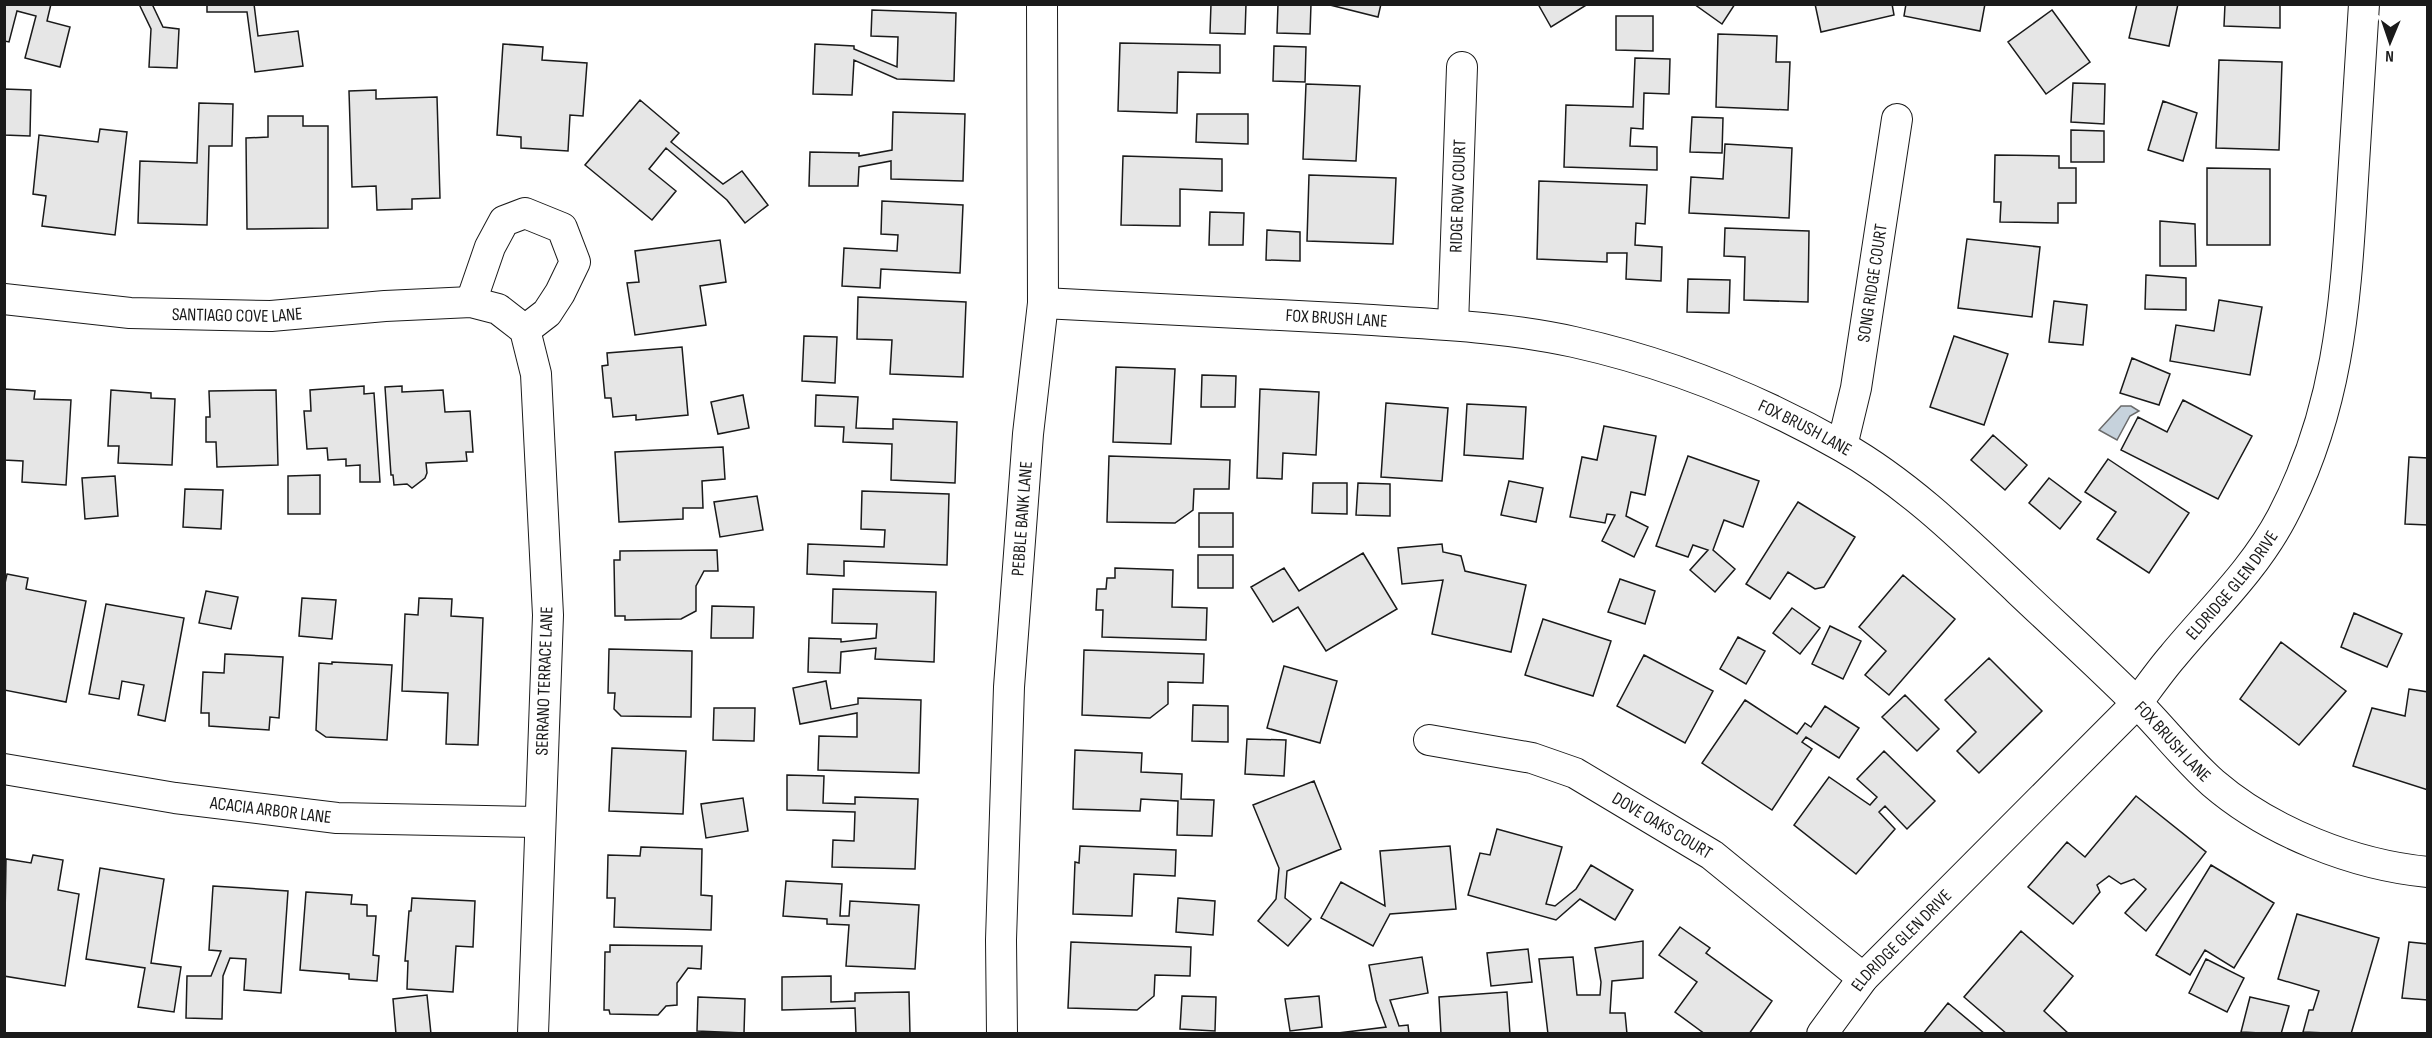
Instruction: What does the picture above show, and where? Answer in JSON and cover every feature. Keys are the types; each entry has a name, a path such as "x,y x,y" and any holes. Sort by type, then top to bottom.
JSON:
{"street":[{"name":"PEBBLE BANK LANE","path":"1002,1034 1001,940 1009,687 1028,435 1042,303 1042,4"},
{"name":"ELDRIDGE GLEN DRIVE","path":"1821,1034 1863,978 2137,703 2173,656 2225,598 2264,546 2282,517 2306,466 2322,422 2338,353 2347,281 2364,4"},
{"name":"RIDGE ROW COURT","path":"1453,325 1462,67"},
{"name":"SONG RIDGE COURT","path":"1842,446 1856,388 1897,118"},
{"path":"525,213 561,228 574,262 560,293 547,313 525,330 485,306 490,247 504,221 525,213"},
{"name":"SANTIAGO COVE LANE","path":"4,299 130,313 271,316 385,306 485,306"},
{"name":"FOX BRUSH LANE","path":"1042,303 1453,325 1557,339 1617,352 1701,379 1779,413 1842,446 1926,506 2137,703 2212,782 2248,809 2311,842 2359,859 2427,872"},
{"name":"SERRANO TERRACE LANE","path":"525,330 536,374 548,615 533,1034"},
{"name":"DOVE OAKS COURT","path":"1429,740 1532,758 1575,773 1712,855 1863,978"},
{"name":"ACACIA ARBOR LANE","path":"4,769 175,798 337,818 539,822"}],"shaded area":[{"path":"2121,406 2131,406 2139,411 2130,416 2117,440 2099,430"}],"building":[{"path":"4,4 51,4 47,21 70,27 60,67 25,58 36,16 17,11 9,42 4,41"},
{"path":"139,4 152,4 163,27 179,29 177,68 149,67 151,29"},
{"path":"207,4 254,4 258,36 298,31 303,66 255,72 247,12 207,12"},
{"path":"1211,4 1246,4 1245,34 1210,33"},
{"path":"1278,4 1311,4 1310,34 1277,33"},
{"path":"1326,4 1381,4 1378,17"},
{"path":"1538,4 1588,4 1551,27"},
{"path":"1694,4 1735,4 1722,24"},
{"path":"1815,4 1892,4 1894,15 1821,32"},
{"path":"1906,4 1985,4 1980,31 1904,16"},
{"path":"2137,4 2178,4 2169,46 2129,38"},
{"path":"2225,4 2280,4 2280,28 2224,26"},
{"path":"872,10 956,13 954,81 897,79 854,60 852,95 813,94 815,44 854,46 854,49 897,67 898,37 871,36"},
{"path":"2052,10 2090,62 2046,94 2008,42"},
{"path":"1616,16 1653,16 1653,51 1616,50"},
{"path":"1718,34 1777,36 1776,62 1790,62 1788,110 1716,107"},
{"path":"1120,43 1220,45 1220,73 1178,72 1177,113 1118,111"},
{"path":"503,44 543,47 542,60 587,63 583,116 570,115 568,151 521,148 521,137 497,135"},
{"path":"1274,46 1306,47 1305,82 1273,81"},
{"path":"1635,58 1670,59 1669,94 1644,93 1643,129 1631,128 1630,146 1657,147 1657,170 1564,167 1566,105 1633,107"},
{"path":"2219,60 2282,62 2279,150 2216,148"},
{"path":"2073,83 2105,84 2104,124 2071,122"},
{"path":"1306,84 1360,86 1356,161 1303,159"},
{"path":"4,89 31,90 30,136 4,135"},
{"path":"376,90 376,99 437,97 440,198 412,199 412,209 377,210 376,186 352,187 349,91"},
{"path":"640,100 679,133 671,142 723,184 742,171 768,205 745,223 727,200 666,148 649,169 676,191 652,220 585,165"},
{"path":"2163,101 2197,113 2183,161 2148,150"},
{"path":"199,103 233,104 232,146 209,146 207,225 138,223 140,161 197,163"},
{"path":"893,112 965,114 963,181 891,179 891,161 859,167 858,186 809,186 810,152 859,153 859,156 892,150"},
{"path":"1197,114 1248,114 1248,144 1196,142"},
{"path":"268,116 303,116 303,126 328,126 328,228 247,229 246,138 268,137"},
{"path":"1692,117 1723,118 1722,153 1690,152"},
{"path":"100,129 127,132 115,235 42,226 46,196 33,194 39,135 98,142"},
{"path":"2071,130 2104,131 2104,162 2071,162"},
{"path":"1725,144 1792,148 1789,218 1689,213 1691,177 1723,179"},
{"path":"1995,155 2059,156 2059,168 2076,168 2076,203 2058,203 2058,223 2000,222 2001,202 1994,202"},
{"path":"1123,156 1222,159 1222,191 1180,189 1180,226 1121,225"},
{"path":"2207,168 2270,169 2270,245 2207,245"},
{"path":"1309,175 1396,178 1393,244 1307,241"},
{"path":"1539,181 1647,185 1645,224 1636,223 1635,245 1662,247 1661,281 1626,279 1627,253 1607,253 1607,262 1537,259"},
{"path":"882,201 963,205 960,273 881,269 880,288 842,286 844,248 897,251 898,235 881,234"},
{"path":"1210,212 1244,213 1243,245 1209,245"},
{"path":"2160,221 2195,224 2196,266 2160,266"},
{"path":"1725,228 1809,231 1808,302 1744,300 1745,257 1724,256"},
{"path":"1267,230 1300,232 1300,261 1266,260"},
{"path":"1967,239 2040,247 2032,317 1958,308"},
{"path":"720,240 726,282 700,286 706,325 635,335 627,283 639,282 635,251"},
{"path":"2146,275 2186,278 2186,310 2145,309"},
{"path":"1688,279 1730,280 1729,313 1687,312"},
{"path":"858,297 966,302 963,377 890,374 892,340 857,339"},
{"path":"2219,300 2262,307 2250,375 2170,361 2176,325 2214,331"},
{"path":"2054,301 2087,305 2083,345 2049,342"},
{"path":"804,336 837,337 835,383 802,381"},
{"path":"1954,336 2008,354 1984,425 1930,407"},
{"path":"682,347 688,415 636,420 636,415 613,417 611,398 605,398 602,366 608,365 607,353"},
{"path":"2132,358 2170,374 2159,405 2120,393"},
{"path":"1116,367 1175,369 1171,444 1113,442"},
{"path":"1202,375 1236,376 1235,407 1201,407"},
{"path":"364,386 364,394 374,393 380,482 360,482 360,465 346,466 346,459 328,460 327,448 307,449 304,411 311,411 310,390"},
{"path":"402,386 402,392 443,390 445,412 470,411 473,452 466,452 467,461 426,463 425,478 412,488 407,484 394,485 393,475 391,475 385,387"},
{"path":"4,389 35,391 34,399 71,400 66,485 22,482 23,461 4,460"},
{"path":"1260,389 1319,392 1316,455 1283,453 1282,479 1257,478"},
{"path":"111,390 151,393 151,398 175,399 172,465 118,463 119,446 108,446"},
{"path":"276,390 278,465 217,467 216,442 206,442 206,417 210,417 209,391"},
{"path":"743,395 749,428 718,434 711,402"},
{"path":"816,395 858,397 856,428 893,429 893,419 957,422 955,483 891,480 892,444 843,442 844,427 815,426"},
{"path":"2183,400 2252,436 2218,499 2121,450 2138,417 2167,432"},
{"path":"1386,403 1448,408 1442,481 1381,477"},
{"path":"1467,404 1526,407 1523,459 1464,455"},
{"path":"1604,426 1656,436 1645,495 1631,492 1626,516 1648,527 1634,557 1602,541 1615,515 1607,514 1605,523 1570,517 1582,457 1597,460"},
{"path":"1993,435 2027,465 2005,490 1971,460"},
{"path":"723,447 725,479 702,481 703,508 683,508 683,519 619,522 615,452"},
{"path":"1109,456 1230,460 1229,489 1194,489 1193,510 1175,523 1107,522"},
{"path":"1688,456 1759,481 1743,527 1724,520 1713,550 1735,569 1715,592 1690,570 1708,550 1693,545 1688,557 1656,546"},
{"path":"2409,457 2428,458 2428,525 2405,524"},
{"path":"2108,459 2189,513 2149,573 2097,539 2116,512 2085,492"},
{"path":"320,475 320,514 288,514 288,476"},
{"path":"115,476 118,516 85,519 82,478"},
{"path":"2049,478 2081,502 2060,529 2029,503"},
{"path":"1509,481 1543,488 1536,522 1501,515"},
{"path":"1313,483 1347,483 1347,514 1312,513"},
{"path":"1358,483 1390,484 1390,516 1356,515"},
{"path":"185,489 223,490 221,529 183,527"},
{"path":"862,491 949,494 947,565 844,561 844,576 807,574 808,544 884,547 885,530 861,529"},
{"path":"757,496 763,530 720,537 714,502"},
{"path":"1798,502 1855,537 1824,587 1815,589 1788,572 1770,599 1746,584"},
{"path":"1199,513 1233,513 1233,547 1199,547"},
{"path":"1442,544 1443,552 1461,556 1465,571 1526,585 1511,652 1432,634 1443,580 1402,584 1398,548"},
{"path":"717,550 718,571 704,571 696,586 696,611 681,619 625,620 625,616 615,616 614,560 620,560 620,551"},
{"path":"1363,553 1397,609 1326,651 1298,607 1273,622 1251,587 1284,568 1299,591"},
{"path":"1198,555 1233,555 1233,588 1198,588"},
{"path":"1115,568 1173,570 1172,607 1207,608 1206,640 1102,637 1103,610 1096,610 1097,589 1106,589 1107,578 1115,578"},
{"path":"7,574 28,578 26,589 86,601 66,702 4,690 4,588"},
{"path":"1903,575 1955,619 1889,695 1865,675 1886,651 1859,627"},
{"path":"1620,579 1655,591 1645,624 1608,612"},
{"path":"833,589 936,592 934,662 875,659 876,648 841,652 840,673 808,672 809,638 841,639 841,642 876,638 877,624 832,623"},
{"path":"206,591 238,597 231,629 199,623"},
{"path":"302,598 336,600 332,639 299,636"},
{"path":"419,598 452,599 451,616 483,618 478,745 446,744 448,693 402,691 405,614 418,615"},
{"path":"106,604 184,618 165,721 138,715 144,685 122,681 119,699 89,694"},
{"path":"712,606 754,607 753,638 711,638"},
{"path":"1792,608 1820,628 1800,654 1773,633"},
{"path":"2354,613 2402,634 2387,667 2341,647"},
{"path":"1543,619 1611,641 1593,696 1525,675"},
{"path":"1830,626 1861,641 1843,679 1812,664"},
{"path":"1738,637 1765,651 1746,684 1720,669"},
{"path":"2281,642 2346,691 2299,745 2240,699"},
{"path":"609,649 692,651 691,717 621,716 614,709 615,693 608,693"},
{"path":"1084,650 1204,654 1203,683 1168,682 1168,704 1150,718 1082,715"},
{"path":"225,654 283,657 279,718 270,717 269,730 209,726 209,713 201,713 203,672 224,673"},
{"path":"1644,655 1713,691 1685,743 1617,706"},
{"path":"1989,658 2042,711 1979,773 1957,751 1976,732 1945,700"},
{"path":"332,662 392,665 387,740 326,737 316,730 319,663 332,664"},
{"path":"1284,666 1337,681 1320,743 1267,728"},
{"path":"826,681 831,709 858,704 858,698 921,700 919,773 818,770 819,736 857,737 857,713 800,724 793,688"},
{"path":"2409,689 2428,692 2428,790 2353,766 2372,708 2405,716"},
{"path":"1905,695 1939,729 1917,751 1882,717"},
{"path":"1745,700 1797,734 1805,723 1811,727 1825,706 1859,728 1839,758 1806,737 1802,742 1812,749 1772,810 1702,763"},
{"path":"1193,705 1228,706 1228,742 1192,741"},
{"path":"714,708 755,708 754,741 713,740"},
{"path":"1247,739 1286,740 1284,776 1245,774"},
{"path":"612,748 686,751 683,814 609,811"},
{"path":"1075,750 1142,753 1141,772 1182,774 1181,799 1214,800 1212,836 1177,835 1178,801 1141,799 1140,811 1073,809"},
{"path":"1884,751 1935,801 1907,829 1885,806 1879,812 1895,829 1856,874 1794,825 1829,777 1870,805 1877,797 1857,779"},
{"path":"787,775 824,776 823,803 855,804 855,797 918,799 915,869 832,867 833,840 854,841 855,812 787,810"},
{"path":"1314,781 1341,849 1287,871 1285,898 1311,919 1288,946 1258,921 1276,899 1279,868 1253,805"},
{"path":"2136,796 2206,852 2146,931 2125,913 2146,889 2134,879 2121,884 2109,876 2097,885 2100,892 2073,924 2028,887 2067,842 2085,857"},
{"path":"743,798 748,831 706,838 701,804"},
{"path":"1497,829 1562,847 1546,904 1555,906 1576,889 1591,865 1633,890 1615,920 1580,899 1556,920 1468,895 1480,853 1490,855"},
{"path":"1080,846 1176,850 1175,876 1134,874 1132,916 1073,914 1075,862 1079,863"},
{"path":"1450,846 1456,909 1390,914 1373,946 1321,918 1341,882 1385,906 1380,851"},
{"path":"641,847 702,849 701,895 712,896 711,930 614,927 615,898 607,898 608,855 640,856"},
{"path":"33,855 63,860 58,890 79,894 65,986 4,976 6,859 31,863"},
{"path":"2211,865 2274,903 2234,968 2205,950 2190,975 2156,955"},
{"path":"100,868 164,879 151,963 181,967 174,1012 138,1007 145,968 86,959"},
{"path":"786,881 842,884 840,916 849,916 850,901 919,905 915,969 846,966 849,925 827,924 827,919 783,916"},
{"path":"213,886 288,891 281,993 244,990 246,959 230,958 223,976 222,1019 186,1018 187,976 211,976 221,951 209,950"},
{"path":"306,892 352,895 351,904 367,905 367,916 376,916 373,955 379,956 377,981 349,979 349,974 300,970"},
{"path":"412,898 475,901 473,947 456,946 453,992 407,989 408,961 405,961"},
{"path":"1178,898 1215,901 1213,935 1176,932"},
{"path":"2297,914 2379,938 2351,1034 2303,1032 2309,1010 2313,1010 2319,991 2278,979"},
{"path":"1680,927 1710,948 1706,953 1772,1001 1749,1034 1705,1034 1675,1012 1697,982 1659,955"},
{"path":"2021,931 2073,976 2044,1011 2069,1034 2007,1034 1964,997"},
{"path":"1643,941 1643,978 1612,981 1610,1013 1625,1013 1627,1034 1548,1034 1539,959 1573,957 1577,995 1600,995 1601,982 1595,948"},
{"path":"1071,942 1191,947 1190,976 1155,975 1154,996 1137,1010 1068,1008"},
{"path":"2409,942 2428,944 2428,1000 2402,998"},
{"path":"610,945 702,946 701,969 688,968 677,983 677,1005 666,1006 658,1015 610,1014 609,1010 604,1010 605,952 610,952"},
{"path":"1528,949 1532,982 1491,986 1487,953"},
{"path":"1422,957 1428,993 1390,1000 1399,1026 1408,1025 1409,1034 1330,1034 1386,1027 1376,1000 1369,965"},
{"path":"2206,959 2244,978 2227,1012 2189,993"},
{"path":"831,976 831,1002 855,1001 855,993 909,992 910,1034 856,1034 855,1008 782,1010 782,977"},
{"path":"1507,992 1510,1034 1441,1034 1439,997"},
{"path":"427,995 431,1034 396,1034 393,999"},
{"path":"1182,996 1216,997 1215,1031 1180,1029"},
{"path":"1319,996 1322,1027 1290,1031 1285,999"},
{"path":"698,997 745,999 744,1033 697,1031"},
{"path":"2250,997 2289,1006 2281,1034 2241,1032"},
{"path":"1948,1003 1985,1034 1923,1034"}]}
